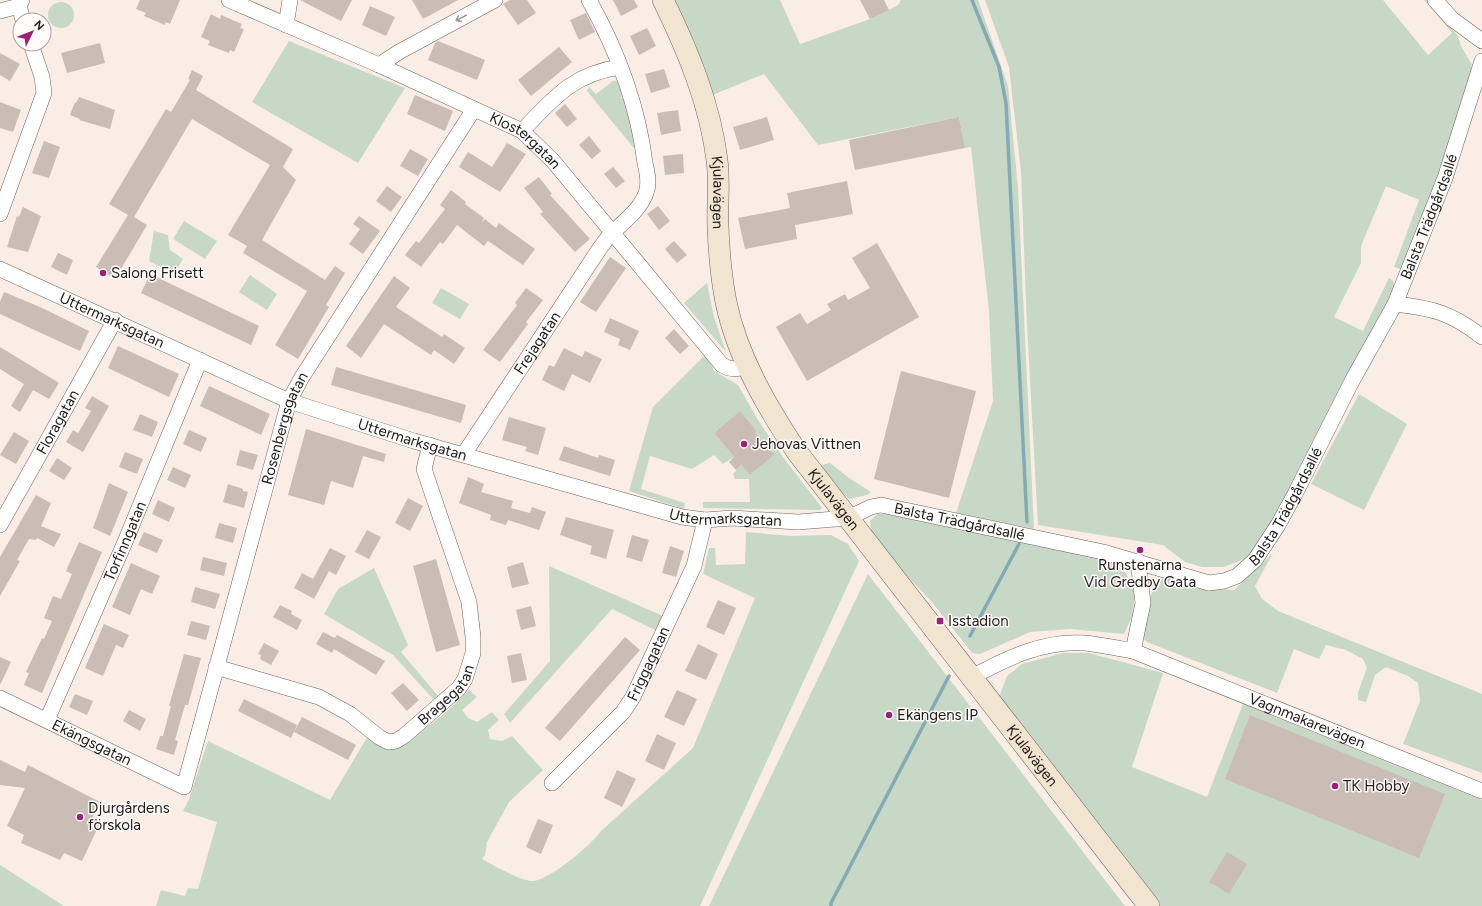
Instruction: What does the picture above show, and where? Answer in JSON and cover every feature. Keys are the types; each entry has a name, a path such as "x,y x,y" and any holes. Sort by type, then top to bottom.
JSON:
{"street":[{"name":"Klostergatan","path":"229,0 379,65 522,131 553,161 722,365 736,370 748,365"},
{"path":"286,25 290,0"},
{"path":"379,65 398,52 495,0"},
{"name":"Frejagatan","path":"464,454 612,233 640,204 646,193 648,184 640,130 630,95 620,67 589,0"},
{"name":"Kjulavägen","path":"662,0 678,31 696,76 710,123 717,161 720,264 726,303 738,341 748,365 776,420 798,452 848,518 1148,906"},
{"path":"1435,0 1452,19 1482,41"},
{"path":"0,11 21,9"},
{"path":"0,214 44,93 42,77 34,52"},
{"name":"Balsta Trädgårdsallé","path":"848,518 876,506 896,507 1138,561 1209,583 1224,581 1237,576 1247,569 1255,560 1278,525 1348,388 1395,304 1445,178 1482,62"},
{"path":"522,131 551,100 583,76 620,67"},
{"name":"Rosenbergsgatan","path":"184,787 289,401 302,377 474,109"},
{"name":"Uttermarksgatan","path":"0,268 289,401 430,446 464,454 682,517 705,520 732,518 798,522 848,518"},
{"path":"1395,304 1438,310 1455,318 1482,337"},
{"name":"Floragatan","path":"0,525 115,320"},
{"name":"Torfinngatan","path":"47,720 125,542 200,360"},
{"name":"Bragegatan","path":"216,667 319,697 350,714 378,737 388,742 396,741 404,736 459,688 465,679 474,653 469,602 424,469 430,446"},
{"name":"Friggagatan","path":"552,783 623,712 633,697 694,566 705,520"},
{"path":"1133,651 1143,603 1138,561"},
{"name":"Vagnmakarevägen","path":"972,677 1005,659 1055,644 1084,643 1133,651 1482,791"},
{"name":"Ekängsgatan","path":"0,698 184,787"}],"green space":[{"path":"673,0 780,0 800,44 870,19 898,5 901,0 978,0 1008,86 1018,188 1034,529 956,513 993,401 989,311 971,147 965,148 959,117 818,145 764,74 710,96"},
{"path":"985,0 1383,0 1428,55 1452,33 1424,0 1428,0 1458,36 1461,46 1471,63 1473,74 1444,166 1403,270 1394,267 1419,200 1386,186 1361,246 1361,263 1334,317 1363,331 1389,278 1393,281 1395,289 1334,406 1302,463 1270,528 1249,557 1224,567 1202,567 1185,562 1163,545 1038,525 1027,326 1021,172 1009,67"},
{"path":"56,3 66,3 73,10 73,20 66,27 56,27 52,24 52,12 49,12"},
{"path":"289,41 405,88 358,163 252,102"},
{"path":"620,80 624,94 620,98 626,98 638,149 633,147 587,91 589,87 596,94 613,81"},
{"path":"184,221 217,241 205,259 173,239"},
{"path":"154,231 168,235 170,250 183,259 174,274 149,261"},
{"path":"250,275 277,294 267,310 239,292"},
{"path":"707,283 714,317 726,352 684,303"},
{"path":"441,288 469,304 460,319 432,303"},
{"path":"707,353 714,371 738,385 758,420 783,457 822,508 819,510 703,508 703,502 750,502 749,479 735,479 733,474 741,465 750,475 773,455 755,433 757,431 740,411 714,433 734,457 723,464 714,455 692,469 650,456 641,489 685,503 684,509 629,491 653,407"},
{"path":"1359,394 1407,424 1364,510 1311,484"},
{"path":"830,463 849,478 871,492 867,495 849,499 837,487 821,465"},
{"path":"877,514 894,514 1111,560 1126,573 1135,594 1132,617 1124,634 1070,629 1030,632 980,654 972,653 931,601 908,577 871,533 870,521"},
{"path":"746,532 791,536 831,535 848,544 859,561 700,906 156,906 161,890 185,896 188,888 198,889 217,822 183,811 189,799 208,741 330,800 369,734 385,748 405,745 446,712 469,690 477,697 462,710 468,718 477,722 492,712 499,720 488,730 490,739 502,741 512,736 543,770 509,802 487,842 485,855 482,859 508,873 528,881 533,881 550,875 580,852 601,831 693,748 755,598 703,574 709,548 715,548 716,565 745,564"},
{"path":"1273,553 1255,586 1262,599 1278,611 1482,694 1482,773 1403,744 1420,701 1418,683 1408,676 1386,667 1375,675 1366,702 1358,700 1358,692 1367,668 1363,659 1346,650 1326,645 1319,659 1294,649 1277,693 1147,642 1142,637 1151,595 1157,581 1166,576 1219,589 1234,590"},
{"path":"549,566 663,616 657,631 612,609 510,723 504,714 550,661"},
{"path":"374,568 408,645 401,652 439,697 435,701 393,655 324,614 338,589"},
{"name":"Ekängens IP","path":"868,574 1125,906 709,906"},
{"path":"1063,653 1089,653 1163,673 1132,767 1207,797 1243,704 1482,800 1482,906 1157,906 999,697 1007,676 1022,664"},
{"path":"1044,788 1048,790 1131,898 1129,899"},
{"path":"0,865 64,906 0,906"}],"building":[{"path":"140,0 180,0 170,24 166,22 165,25 144,16 146,13 136,9"},
{"path":"300,0 352,0 341,21"},
{"path":"412,0 458,0 423,19"},
{"path":"510,0 527,0 536,13 518,25 503,4"},
{"path":"613,0 634,0 638,7 621,16"},
{"path":"860,0 884,0 889,10 870,19"},
{"path":"370,6 395,17 386,36 362,25"},
{"path":"586,13 595,32 579,40 570,20"},
{"path":"211,14 220,19 221,15 242,24 240,28 244,29 234,52 230,50 229,53 208,45 210,41 201,37"},
{"path":"647,28 656,46 639,55 630,36"},
{"path":"438,41 485,60 477,80 428,60 435,43"},
{"path":"100,43 105,63 67,73 61,53"},
{"path":"559,47 572,62 531,96 518,80"},
{"path":"0,53 20,64 10,81 0,75"},
{"path":"664,69 670,87 651,93 645,74"},
{"path":"192,70 203,76 196,90 293,149 283,167 296,180 262,240 325,280 335,266 345,273 326,305 329,307 298,359 275,345 307,291 243,253 247,246 228,235 270,165 192,119 134,217 147,225 115,279 96,267 128,215 109,204 166,109 171,112 190,80 188,79"},
{"path":"415,95 453,111 445,131 407,114"},
{"path":"79,97 115,110 110,129 79,120 80,119 70,115 75,102 76,103"},
{"path":"0,102 21,110 13,132 0,128"},
{"path":"565,104 577,119 567,127 555,113"},
{"path":"678,110 681,131 661,135 657,113"},
{"path":"767,117 774,140 740,150 733,127"},
{"path":"959,117 965,148 855,170 849,140"},
{"path":"589,136 601,151 592,159 579,145"},
{"path":"44,141 60,147 49,178 32,173"},
{"path":"507,143 526,154 500,192 459,167 468,152 492,167"},
{"path":"410,149 428,159 418,176 400,166"},
{"path":"683,154 684,173 665,175 663,156"},
{"path":"613,167 625,181 616,188 604,174"},
{"path":"539,177 552,194 550,195 590,239 575,252 540,214 543,212 524,188"},
{"path":"847,181 853,214 795,225 797,239 745,249 738,218 790,208 787,193"},
{"path":"387,186 402,197 391,212 376,201"},
{"path":"451,190 466,202 465,204 484,218 481,223 485,219 496,228 499,223 535,249 523,265 488,241 484,246 457,225 443,244 440,242 421,267 405,255 416,241 419,243 445,209 440,205"},
{"path":"658,206 670,221 659,230 647,214"},
{"path":"23,207 41,216 28,252 7,247 17,216 19,217"},
{"path":"359,216 380,231 363,254 349,244 360,229 353,224"},
{"path":"674,241 687,255 677,263 665,249"},
{"path":"877,243 919,317 807,381 776,327 800,313 807,324 831,310 827,304 845,294 848,300 870,288 852,258"},
{"path":"58,253 73,260 67,275 51,267"},
{"path":"610,257 626,268 596,312 580,302"},
{"path":"150,274 259,326 251,345 141,293"},
{"path":"394,276 410,288 396,307 442,337 444,334 465,348 454,364 434,350 431,355 384,324 361,358 346,346"},
{"path":"526,288 543,300 526,322 528,324 500,362 483,350 517,305 515,303"},
{"path":"4,292 40,307 89,331 80,351 0,314 0,302"},
{"path":"610,318 639,331 630,350 618,345 620,339 604,332"},
{"path":"674,329 689,346 680,354 665,338"},
{"path":"118,346 179,374 169,397 108,368"},
{"path":"0,347 59,383 49,399 33,390 20,412 11,406 24,384 0,369"},
{"path":"564,348 582,357 585,351 602,359 590,383 572,374 564,391 542,380 549,365 554,367"},
{"path":"336,367 466,405 461,423 331,385"},
{"path":"901,371 976,391 949,498 874,479"},
{"path":"209,386 270,414 261,435 200,406"},
{"path":"92,396 109,406 83,452 66,442 73,430 78,433 91,411 85,408"},
{"name":"Jehovas Vittnen","path":"740,411 757,431 755,433 774,455 750,475 741,465 736,470 729,462 734,457 714,433"},
{"path":"140,414 158,422 152,437 133,430"},
{"path":"509,417 546,428 538,455 525,451 527,447 502,440"},
{"path":"306,429 386,454 384,462 363,456 353,488 331,481 324,505 288,495"},
{"path":"189,430 207,438 201,452 183,444"},
{"path":"14,432 29,441 16,464 0,455"},
{"path":"564,446 598,458 599,455 615,460 610,476 559,460"},
{"path":"240,450 258,455 253,470 236,465"},
{"path":"125,452 143,459 137,474 119,467"},
{"path":"57,458 72,468 64,480 49,471"},
{"path":"173,467 191,475 185,488 167,480"},
{"path":"468,477 484,484 481,492 513,501 511,508 530,513 532,507 546,512 539,530 508,520 506,525 490,520 491,515 459,503"},
{"path":"109,483 128,492 110,536 93,528"},
{"path":"228,484 248,492 244,508 223,502"},
{"path":"36,495 51,503 41,526 61,534 54,547 37,538 36,540 29,539 17,560 20,561 0,596 0,557"},
{"path":"408,498 423,506 410,531 395,523"},
{"path":"158,500 175,508 169,522 152,514"},
{"path":"566,517 614,530 606,559 590,554 592,546 560,535"},
{"path":"219,523 237,528 233,543 215,538"},
{"path":"367,530 381,537 369,559 355,552"},
{"path":"144,532 163,540 157,553 138,545"},
{"path":"632,535 649,540 642,562 626,557"},
{"path":"79,542 102,552 42,693 24,685 29,673 26,672 52,621 44,618 53,596 61,599 72,574 66,571"},
{"path":"670,546 684,551 676,577 662,573"},
{"path":"330,548 346,556 336,575 329,571 314,599 294,588 302,573 313,579"},
{"path":"203,557 227,563 224,576 200,570"},
{"path":"436,559 460,645 436,652 413,566"},
{"path":"523,562 529,584 512,588 507,567"},
{"path":"131,563 160,576 152,594 141,589 130,615 112,607"},
{"path":"195,587 220,594 215,609 191,602"},
{"path":"718,600 736,608 724,635 706,627"},
{"path":"280,605 292,611 291,614 302,620 297,630 273,617"},
{"path":"531,606 536,626 521,630 516,610"},
{"path":"191,621 210,626 206,640 187,635"},
{"path":"104,624 129,635 123,648 116,645 103,676 85,668"},
{"path":"323,632 335,638 337,635 385,661 376,675 334,649 332,653 316,644"},
{"path":"625,637 640,650 560,741 545,728"},
{"path":"264,643 279,651 271,665 260,659 261,655 258,654"},
{"path":"698,644 718,654 706,680 685,671"},
{"path":"521,653 527,680 512,683 507,656"},
{"path":"184,654 201,658 188,705 185,705 175,740 178,741 174,755 156,749 160,736 163,736 171,706 169,706"},
{"path":"0,657 11,662 0,685"},
{"path":"403,683 419,700 407,711 391,693"},
{"path":"677,690 697,699 684,726 664,717"},
{"path":"75,694 93,701 87,715 69,707"},
{"path":"244,699 297,725 291,738 238,711"},
{"path":"129,710 146,719 140,731 123,721"},
{"name":"TK Hobby","path":"1250,715 1445,794 1419,858 1225,779"},
{"path":"302,717 356,745 348,760 294,732"},
{"path":"657,734 676,743 664,770 645,761"},
{"path":"0,760 25,772 28,765 100,802 93,817 101,821 82,861 64,853 60,860 21,843 24,835 7,826 25,788 0,785"},
{"path":"617,770 636,779 622,807 604,798"},
{"path":"538,819 553,825 541,854 526,847"},
{"path":"1227,852 1247,864 1229,894 1209,882"}],"waterway":[{"path":"972,0 999,67 1006,103 1027,522"},
{"path":"970,636 1019,544"},
{"path":"831,906 831,903 949,676"}],"place":[{"name":"Salong Frisett","path":"103,273"},
{"name":"Jehovas Vittnen","path":"744,444"},
{"name":"Runstenarna Vid Gredby Gata","path":"1140,550"},
{"name":"Isstadion","path":"940,621"},
{"name":"Ekängens IP","path":"889,715"},
{"name":"TK Hobby","path":"1335,786"},
{"name":"Djurgårdens förskola","path":"80,817"}]}
